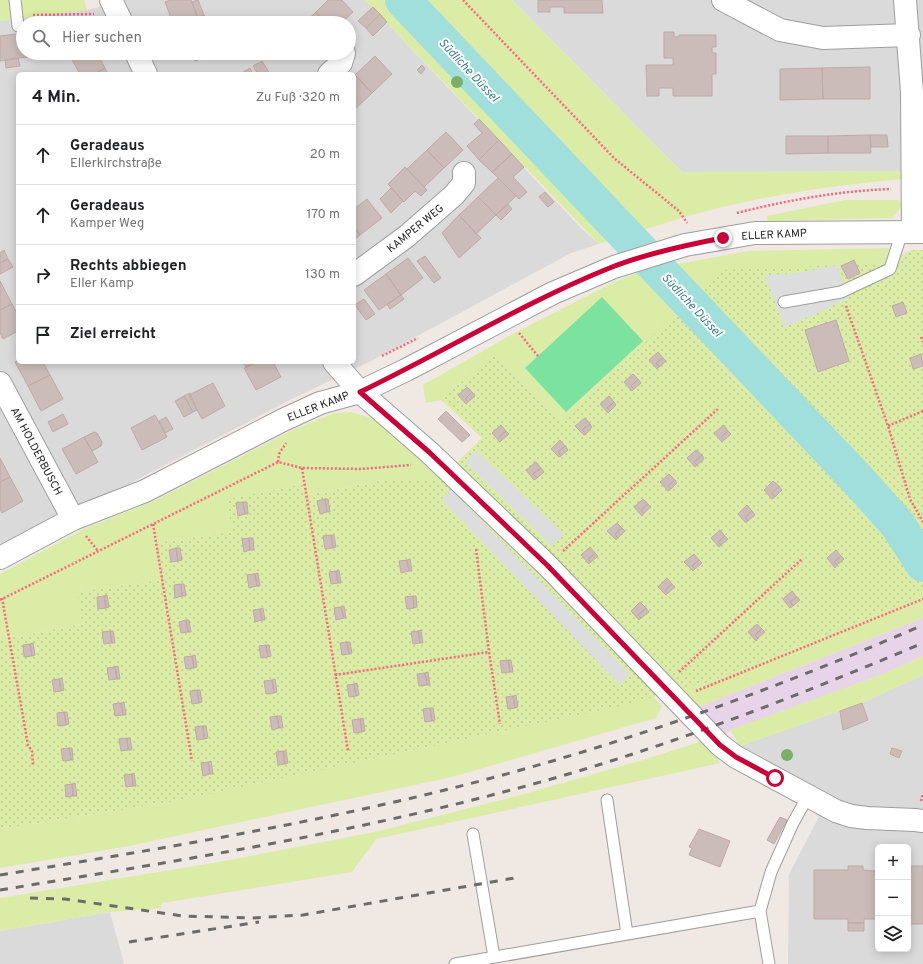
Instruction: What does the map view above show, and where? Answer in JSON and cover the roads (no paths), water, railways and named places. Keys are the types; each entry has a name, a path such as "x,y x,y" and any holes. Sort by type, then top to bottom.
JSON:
{"street":[{"path":"723,0 780,30 823,38 909,35"},
{"path":"905,0 909,35 912,92 913,232"},
{"path":"139,60 145,72"},
{"path":"331,72 341,63 342,60"},
{"name":"KAMPER WEG","path":"356,274 408,236 454,196 464,183 464,173"},
{"name":"ELLER KAMP","path":"0,558 73,519 145,491 283,420 320,403 360,392 406,370 552,293 687,235 913,232"},
{"path":"336,364 360,392 429,452 547,565 699,725 728,752 836,811 850,816 923,821"},
{"name":"AM HOLDERBUSCH","path":"0,383 73,519"}],"lane":[{"path":"15,0 17,16"},
{"path":"784,302 841,292 890,269 913,232"},
{"path":"769,964 760,911 771,872 793,823 808,796"},
{"path":"607,800 627,934"},
{"path":"473,834 494,957"},
{"path":"455,964 760,911"}],"waterway":[{"name":"Südliche Düssel","path":"403,0 858,480 898,525 923,564"}],"railway":[{"path":"0,875 256,831 384,804 510,773 616,742 720,706 822,667 923,625"},
{"path":"0,890 193,858 321,834 384,821 511,790 616,759 719,724 822,685 923,643"},
{"path":"30,898 65,899 183,916 253,918 303,915 520,877"},
{"path":"129,942 259,922"}]}
